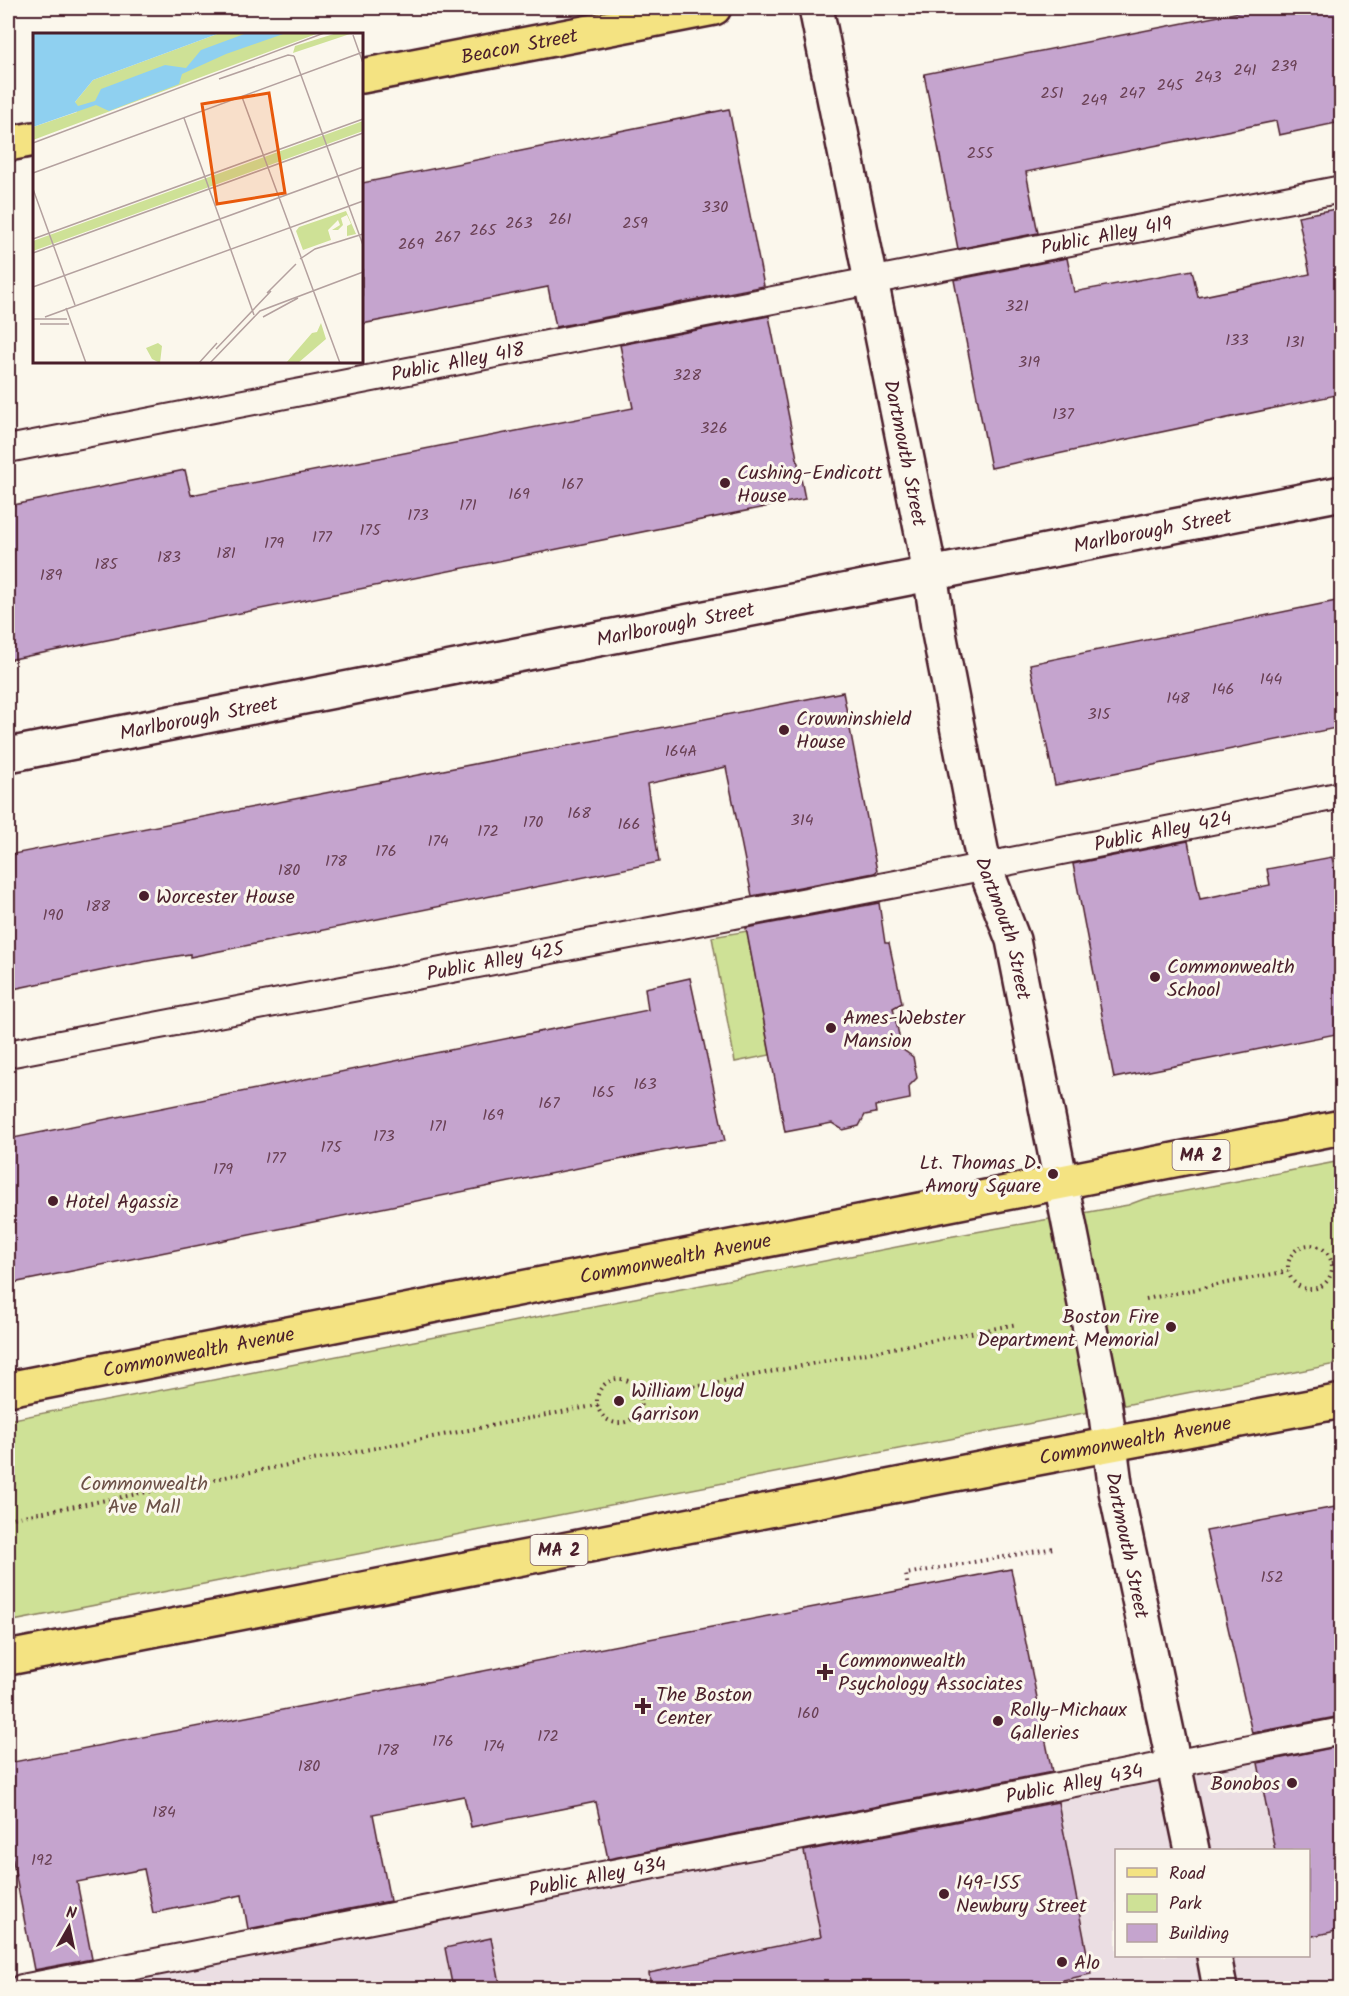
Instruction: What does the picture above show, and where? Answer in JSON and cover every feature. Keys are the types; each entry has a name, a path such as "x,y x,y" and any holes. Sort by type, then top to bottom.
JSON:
{"main road":[{"name":"Beacon Street","path":"363,76 714,8"},
{"name":"Dartmouth Street","path":"816,8 930,573 939,633 984,865 1013,940 1111,1445 1118,1501 1192,1849"},
{"path":"8,144 33,139"},
{"name":"Marlborough Street","path":"8,754 1341,494"},
{"name":"Commonwealth Avenue","path":"8,1389 1341,1127"},
{"name":"Commonwealth Avenue","path":"8,1658 1341,1401"},
{"path":"1214,1957 1220,1989"}],"lane":[{"name":"Public Alley 419","path":"872,281 1341,189"},
{"name":"Public Alley 418","path":"8,449 872,281"},
{"name":"Public Alley 424","path":"984,865 1341,795"},
{"name":"Public Alley 425","path":"8,1054 984,865"},
{"name":"Public Alley 434","path":"22,1989 1341,1731"}],"path":[{"path":"1312,1244 1325,1251 1332,1263 1326,1282 1314,1288 1300,1287 1294,1283 1288,1271 1289,1257 1305,1245 1312,1244"},
{"path":"1332,1263 1341,1261"},
{"path":"1146,1299 1288,1271"},
{"path":"641,1397 1017,1324"},
{"path":"615,1379 628,1381 638,1390 641,1397 638,1411 627,1421 605,1418 598,1406 599,1391 615,1379"},
{"path":"8,1519 598,1406"},
{"path":"908,1589 906,1574 1054,1548"}],"shaded area":[{"path":"1341,1731 1341,1988 22,1988"}],"green space":[{"path":"747,931 770,1055 735,1062 712,937"},
{"name":"Commonwealth Ave Mall","path":"1341,1161 1341,1363 8,1622 8,1420 948,1237 1128,1205 1144,1199"}],"building":[{"path":"1260,8 1341,8 1341,122 1279,135 1276,121 1026,172 1038,233 958,249 924,74"},
{"path":"729,109 764,286 556,327 548,287 363,324 363,183"},
{"path":"1341,208 1341,394 991,468 954,280 1067,258 1074,292 1192,270 1198,297 1310,274 1298,216"},
{"path":"769,316 805,499 8,660 8,506 185,470 191,495 633,408 620,345"},
{"path":"1341,600 1341,727 1055,785 1030,664"},
{"path":"843,692 877,871 874,873 752,896 726,767 647,784 659,862 190,957 190,954 148,961 8,990 8,855"},
{"path":"1188,841 1200,899 1270,885 1267,869 1332,857 1341,906 1341,1033 1114,1078 1073,864"},
{"name":"Ames-Webster Mansion","path":"879,903 885,943 889,943 902,1003 893,1008 902,1049 913,1057 917,1078 909,1086 910,1099 875,1106 876,1113 865,1115 859,1126 843,1130 832,1123 785,1132 746,928"},
{"path":"690,978 725,1141 677,1148 8,1284 8,1139 648,1010 645,988"},
{"path":"1341,1506 1341,1716 1252,1733 1206,1531"},
{"path":"1011,1569 1052,1772 608,1859 596,1802 471,1827 464,1796 373,1814 390,1901 248,1929 242,1895 153,1913 144,1869 77,1882 92,1959 34,1970 8,1836 8,1763"},
{"path":"1341,1746 1341,1930 1310,1937 1310,1849 1275,1849 1258,1763"},
{"name":"149-155 Newbury Street","path":"1058,1802 1091,1974 1022,1989 651,1989 649,1973 821,1937 804,1851"},
{"path":"491,1938 501,1989 453,1989 445,1948"}],"place":[{"name":"Cushing-Endicott House","path":"725,483"},
{"name":"Crowninshield House","path":"784,730"},
{"name":"Worcester House","path":"144,896"},
{"name":"Commonwealth School","path":"1155,977"},
{"name":"Ames-Webster Mansion","path":"831,1028"},
{"name":"Lt. Thomas D. Amory Square","path":"1053,1174"},
{"name":"Hotel Agassiz","path":"53,1201"},
{"name":"Boston Fire Department Memorial","path":"1171,1327"},
{"name":"William Lloyd Garrison","path":"619,1401"},
{"name":"Commonwealth Psychology Associates","path":"825,1672"},
{"name":"The Boston Center","path":"643,1706"},
{"name":"Rolly-Michaux Galleries","path":"998,1721"},
{"name":"Bonobos","path":"1292,1783"},
{"name":"149-155 Newbury Street","path":"944,1894"},
{"name":"Alo","path":"1062,1962"}]}
